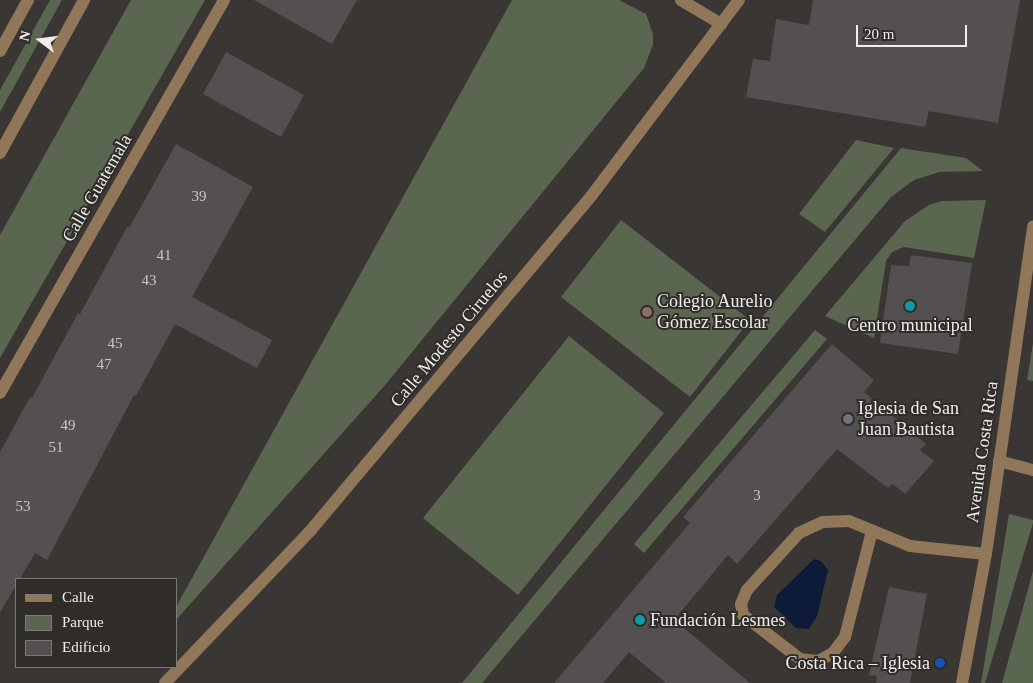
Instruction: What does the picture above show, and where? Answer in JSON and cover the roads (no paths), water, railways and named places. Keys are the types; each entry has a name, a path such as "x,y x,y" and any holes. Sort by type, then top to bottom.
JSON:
{"street":[{"path":"0,52 28,0"},
{"path":"0,153 84,0"},
{"name":"Calle Guatemala","path":"0,393 224,0"},
{"path":"681,0 721,24"},
{"name":"Calle Modesto Ciruelos","path":"165,683 330,507 592,195 739,0"},
{"name":"Avenida Costa Rica","path":"962,683 986,554 1033,227"},
{"path":"999,461 1033,470"},
{"path":"872,531 845,637 833,653 818,661 800,659 743,614 741,604 747,590 799,533 823,522 848,521 910,546 986,554"}],"water":[{"path":"814,559 821,561 828,570 817,616 809,629 796,628 774,607 777,595"}],"place":[{"name":"Centro municipal","path":"910,306"},
{"name":"Colegio Aurelio Gómez Escolar","path":"647,312"},
{"name":"Iglesia de San Juan Bautista","path":"848,419"},
{"name":"Fundación Lesmes","path":"640,620"},
{"name":"Costa Rica – Iglesia","path":"940,663"}]}
